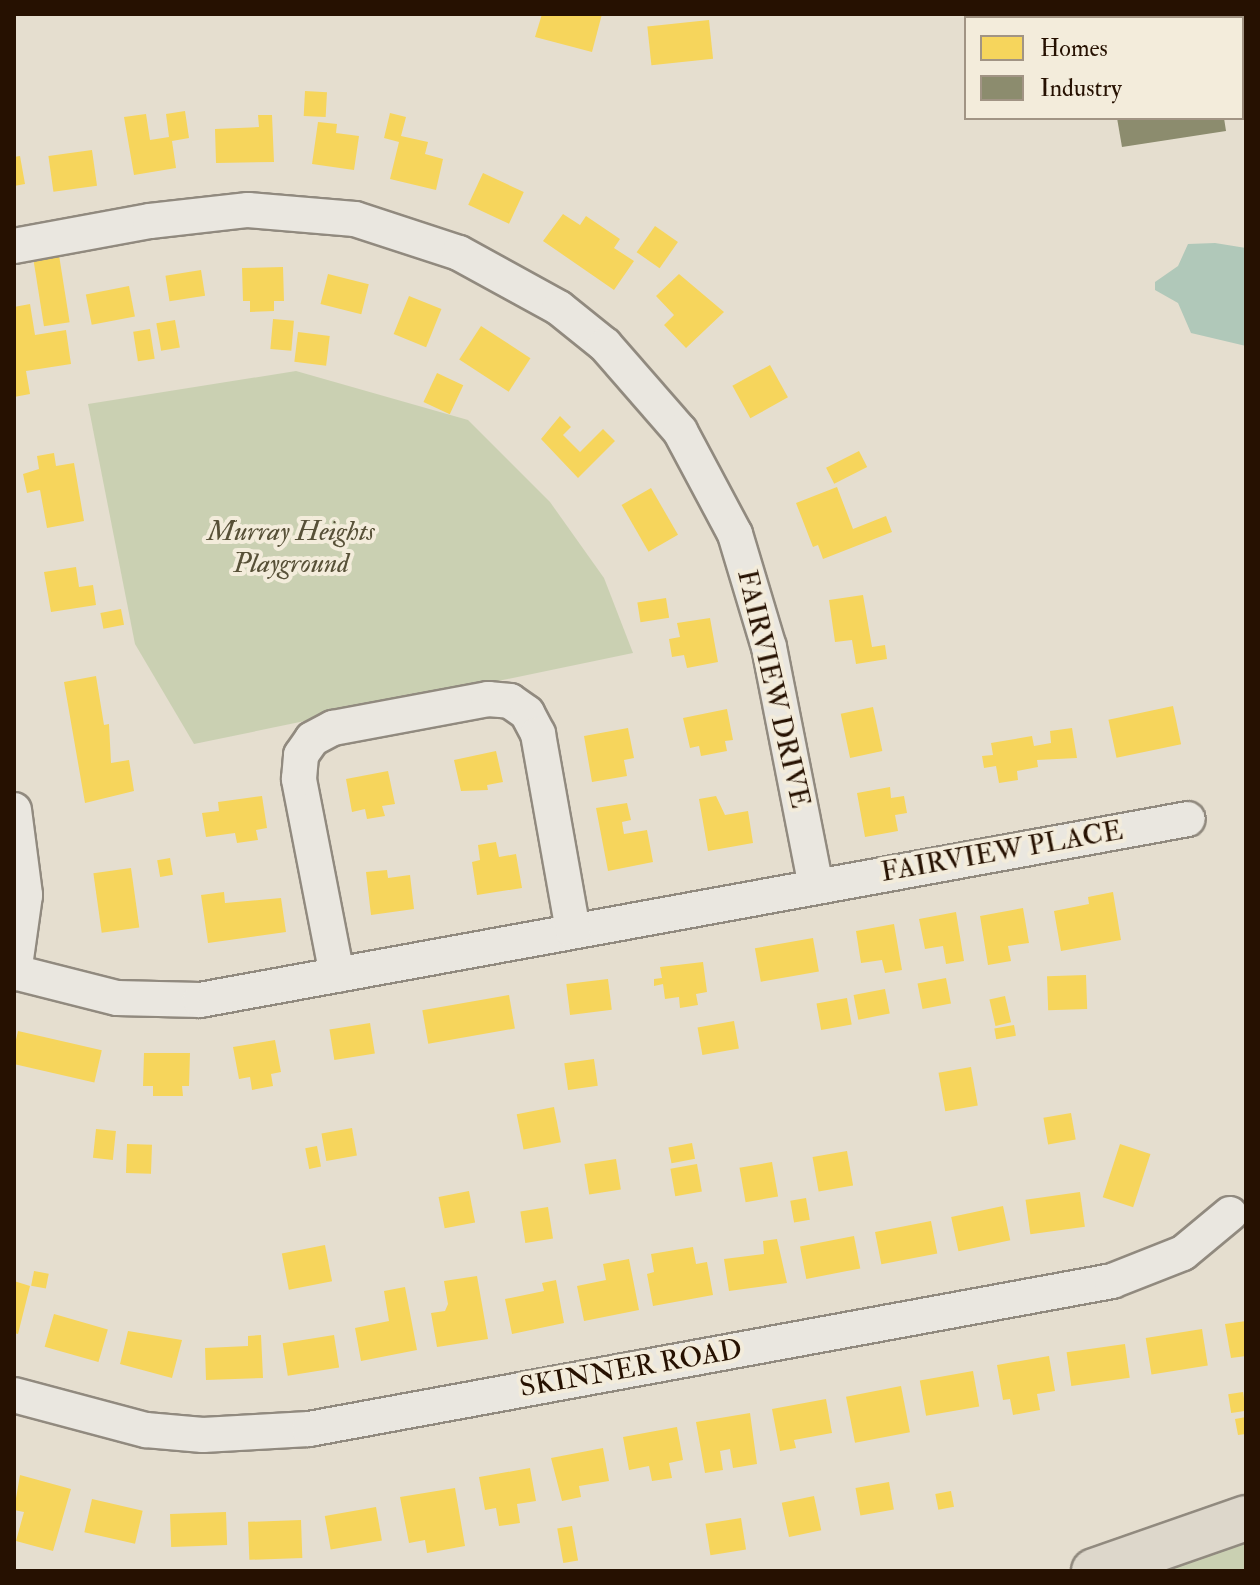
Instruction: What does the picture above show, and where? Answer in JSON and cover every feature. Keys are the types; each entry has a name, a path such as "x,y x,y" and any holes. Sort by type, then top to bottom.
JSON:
{"highway":[{"path":"1094,1571 1246,1518"}],"street":[{"name":"FAIRVIEW DRIVE","path":"14,246 197,214 298,211 355,219 459,253 559,308 605,345 680,431 735,534 769,647 816,886"},
{"path":"337,975 299,779 301,755 312,739 333,728 488,699 510,701 527,713 538,734 573,931"},
{"path":"14,810 25,895 14,972 81,992 157,1002 200,1000 816,886"},
{"name":"FAIRVIEW PLACE","path":"816,886 1188,819"},
{"name":"SKINNER ROAD","path":"14,1395 146,1430 203,1435 309,1429 1112,1281 1183,1253 1230,1214"}],"green space":[{"name":"Murray Heights Playground","path":"296,371 468,420 550,502 604,578 633,653 194,744 135,644 88,404"},
{"path":"1246,1531 1246,1571 1133,1571"}],"shaded area":[{"path":"1215,243 1246,248 1246,346 1191,333 1178,303 1155,290 1155,282 1178,266 1188,244"}],"building: Homes":[{"path":"542,14 602,14 592,52 535,37"},
{"path":"709,20 713,59 651,65 647,26"},
{"path":"305,91 327,92 326,117 304,116"},
{"path":"185,111 189,138 172,141 176,168 134,175 124,117 146,114 150,140 169,137 166,114"},
{"path":"390,113 406,117 401,136 428,142 425,154 443,159 436,190 390,179 399,142 384,138"},
{"path":"258,115 272,115 274,162 216,163 215,129 259,127"},
{"path":"318,122 337,124 336,133 359,136 354,170 312,164"},
{"path":"92,150 97,186 53,192 48,156"},
{"path":"20,156 25,184 14,186 14,157"},
{"path":"483,173 524,192 509,224 468,205"},
{"path":"563,214 580,225 586,216 620,239 614,248 634,261 614,290 543,241"},
{"path":"655,226 678,242 660,268 637,252"},
{"path":"59,255 70,322 44,326 33,259"},
{"path":"283,267 284,301 274,301 274,311 250,312 250,301 243,301 242,268"},
{"path":"201,270 205,296 170,301 165,276"},
{"path":"328,274 369,284 361,314 321,304"},
{"path":"679,274 724,312 686,348 664,325 674,315 656,296"},
{"path":"129,286 135,316 92,325 86,294"},
{"path":"409,296 441,309 426,347 394,334"},
{"path":"30,304 35,335 66,330 71,364 26,371 30,394 14,397 14,307"},
{"path":"273,319 294,321 291,351 270,349"},
{"path":"175,320 180,348 161,351 156,323"},
{"path":"481,326 530,358 509,392 459,360"},
{"path":"150,329 155,359 138,361 133,332"},
{"path":"298,332 330,336 326,366 294,362"},
{"path":"770,365 788,397 750,418 732,386"},
{"path":"437,373 463,385 450,414 423,402"},
{"path":"560,416 571,427 563,435 580,452 603,429 615,441 578,478 541,439"},
{"path":"859,451 867,467 834,484 826,468"},
{"path":"54,453 56,466 74,463 84,521 47,528 40,490 27,493 23,474 39,469 37,456"},
{"path":"837,487 853,529 886,516 892,532 823,559 818,545 813,547 796,503"},
{"path":"651,488 678,535 649,552 622,505"},
{"path":"76,567 79,587 93,585 96,605 51,612 44,572"},
{"path":"863,595 872,647 885,645 887,659 856,664 852,640 835,642 829,600"},
{"path":"666,598 669,618 640,622 637,603"},
{"path":"121,609 124,625 103,629 100,613"},
{"path":"710,618 718,662 687,668 684,655 672,657 669,639 680,637 677,623"},
{"path":"96,676 104,725 109,724 111,763 129,760 134,791 85,803 64,682"},
{"path":"1173,706 1181,744 1117,758 1108,720"},
{"path":"873,707 882,751 850,758 841,714"},
{"path":"727,709 733,740 725,741 727,751 701,756 699,746 690,748 683,718"},
{"path":"628,728 634,758 624,760 627,776 592,782 584,736"},
{"path":"1072,728 1077,758 1037,760 1038,767 1017,771 1018,780 999,783 996,766 984,768 982,756 993,755 991,743 1032,736 1034,746 1051,743 1050,731"},
{"path":"496,751 503,782 487,785 488,790 461,791 454,760"},
{"path":"388,771 395,804 382,806 385,816 367,819 365,809 352,812 346,779"},
{"path":"890,787 891,798 904,796 907,813 895,815 898,831 865,837 857,793"},
{"path":"262,796 267,828 256,830 258,840 237,843 235,833 206,837 202,813 219,811 218,802"},
{"path":"716,796 725,815 748,811 753,843 708,851 699,799"},
{"path":"627,803 631,820 622,822 624,834 647,830 653,862 608,871 596,808"},
{"path":"496,842 499,857 516,854 522,888 477,895 472,862 480,860 478,845"},
{"path":"170,858 173,875 160,877 157,860"},
{"path":"131,868 139,927 102,933 93,873"},
{"path":"387,870 388,878 410,875 414,909 371,915 366,872"},
{"path":"224,892 225,903 281,898 286,932 208,943 201,895"},
{"path":"1113,892 1121,940 1061,951 1054,911 1089,904 1088,897"},
{"path":"1023,908 1029,943 1008,946 1011,961 988,965 980,916"},
{"path":"956,912 964,961 946,964 943,946 925,949 919,919"},
{"path":"894,924 902,970 885,973 882,960 861,963 856,931"},
{"path":"813,938 819,971 761,982 755,948"},
{"path":"703,962 707,992 696,994 698,1005 680,1008 679,997 665,999 663,984 654,986 654,979 662,978 660,967"},
{"path":"1086,975 1087,1009 1048,1010 1047,976"},
{"path":"946,978 951,1004 922,1009 918,984"},
{"path":"608,979 612,1010 570,1015 566,984"},
{"path":"885,989 890,1014 858,1020 854,995"},
{"path":"509,995 515,1028 428,1044 422,1010"},
{"path":"1005,996 1011,1022 995,1026 989,1000"},
{"path":"847,998 852,1025 821,1030 816,1003"},
{"path":"734,1021 739,1049 702,1055 698,1027"},
{"path":"370,1023 375,1054 334,1060 330,1029"},
{"path":"1014,1025 1016,1036 996,1039 994,1028"},
{"path":"18,1031 102,1050 94,1083 14,1064"},
{"path":"275,1040 281,1072 271,1074 273,1086 252,1090 250,1077 239,1079 233,1047"},
{"path":"144,1053 190,1053 189,1086 182,1086 183,1096 153,1096 153,1086 143,1086"},
{"path":"594,1059 598,1086 568,1090 564,1063"},
{"path":"971,1067 978,1105 945,1111 939,1073"},
{"path":"554,1107 561,1142 524,1150 517,1114"},
{"path":"1071,1113 1076,1140 1048,1144 1043,1118"},
{"path":"352,1128 357,1156 326,1161 321,1133"},
{"path":"96,1129 116,1131 113,1160 93,1158"},
{"path":"692,1143 695,1159 671,1163 668,1148"},
{"path":"127,1144 152,1145 151,1174 126,1173"},
{"path":"1120,1144 1150,1154 1133,1207 1103,1197"},
{"path":"317,1146 321,1167 309,1169 305,1148"},
{"path":"847,1151 853,1185 819,1192 813,1157"},
{"path":"616,1159 621,1190 589,1195 584,1164"},
{"path":"772,1162 778,1196 746,1202 740,1168"},
{"path":"697,1164 702,1192 675,1196 670,1169"},
{"path":"469,1191 475,1222 445,1228 439,1197"},
{"path":"1080,1192 1085,1227 1030,1234 1026,1200"},
{"path":"806,1198 810,1220 794,1222 790,1201"},
{"path":"1003,1206 1010,1240 958,1251 951,1217"},
{"path":"548,1207 553,1239 525,1243 520,1211"},
{"path":"931,1221 937,1253 881,1264 875,1232"},
{"path":"854,1236 860,1268 806,1279 800,1246"},
{"path":"777,1239 787,1283 729,1291 724,1259 764,1254 763,1241"},
{"path":"325,1245 332,1281 289,1290 282,1253"},
{"path":"693,1247 696,1264 707,1262 713,1295 653,1306 647,1274 654,1272 651,1254"},
{"path":"629,1259 639,1310 584,1321 577,1286 606,1280 603,1264"},
{"path":"34,1271 49,1274 46,1289 31,1286"},
{"path":"477,1276 488,1339 437,1347 431,1313 445,1311 448,1304 444,1281"},
{"path":"556,1280 564,1323 512,1334 505,1299 544,1291 542,1283"},
{"path":"14,1281 30,1286 18,1334 14,1333"},
{"path":"405,1287 417,1350 361,1361 355,1328 389,1321 384,1291"},
{"path":"54,1314 108,1329 98,1362 45,1347"},
{"path":"1246,1321 1246,1356 1231,1358 1225,1324"},
{"path":"1202,1329 1208,1366 1151,1374 1146,1338"},
{"path":"128,1331 182,1340 172,1378 120,1364"},
{"path":"261,1335 263,1378 206,1380 205,1348 248,1346 248,1336"},
{"path":"334,1335 339,1368 288,1376 283,1343"},
{"path":"1125,1344 1130,1378 1071,1386 1067,1352"},
{"path":"1049,1356 1055,1391 1037,1394 1040,1410 1013,1415 1010,1399 1003,1400 997,1365"},
{"path":"973,1371 979,1406 926,1416 920,1380"},
{"path":"901,1386 910,1432 855,1443 846,1397"},
{"path":"1243,1392 1246,1411 1231,1413 1228,1394"},
{"path":"826,1399 832,1433 794,1440 796,1448 780,1451 772,1409"},
{"path":"750,1413 757,1464 733,1468 730,1449 720,1451 723,1470 705,1473 696,1422"},
{"path":"1246,1417 1246,1434 1238,1435 1235,1419"},
{"path":"677,1427 683,1460 669,1463 672,1478 652,1481 649,1466 629,1470 623,1437"},
{"path":"603,1448 609,1481 579,1486 581,1497 562,1501 551,1458"},
{"path":"530,1468 536,1501 517,1504 520,1523 499,1526 496,1508 485,1510 479,1477"},
{"path":"20,1475 71,1489 53,1551 16,1541 24,1512 14,1510"},
{"path":"889,1482 894,1510 860,1515 856,1488"},
{"path":"455,1488 465,1546 427,1553 425,1540 409,1543 400,1497"},
{"path":"951,1491 954,1507 938,1510 935,1494"},
{"path":"814,1496 821,1530 789,1537 782,1503"},
{"path":"92,1499 143,1511 135,1544 84,1532"},
{"path":"376,1507 382,1540 331,1550 325,1516"},
{"path":"226,1512 227,1545 171,1547 170,1514"},
{"path":"741,1518 746,1550 710,1555 705,1524"},
{"path":"301,1520 302,1558 249,1560 248,1522"},
{"path":"572,1526 578,1560 563,1563 557,1529"}],"building: Industry":[{"path":"1101,14 1246,14 1246,77 1244,16"},
{"path":"1117,120 1224,120 1226,131 1122,147"}]}
